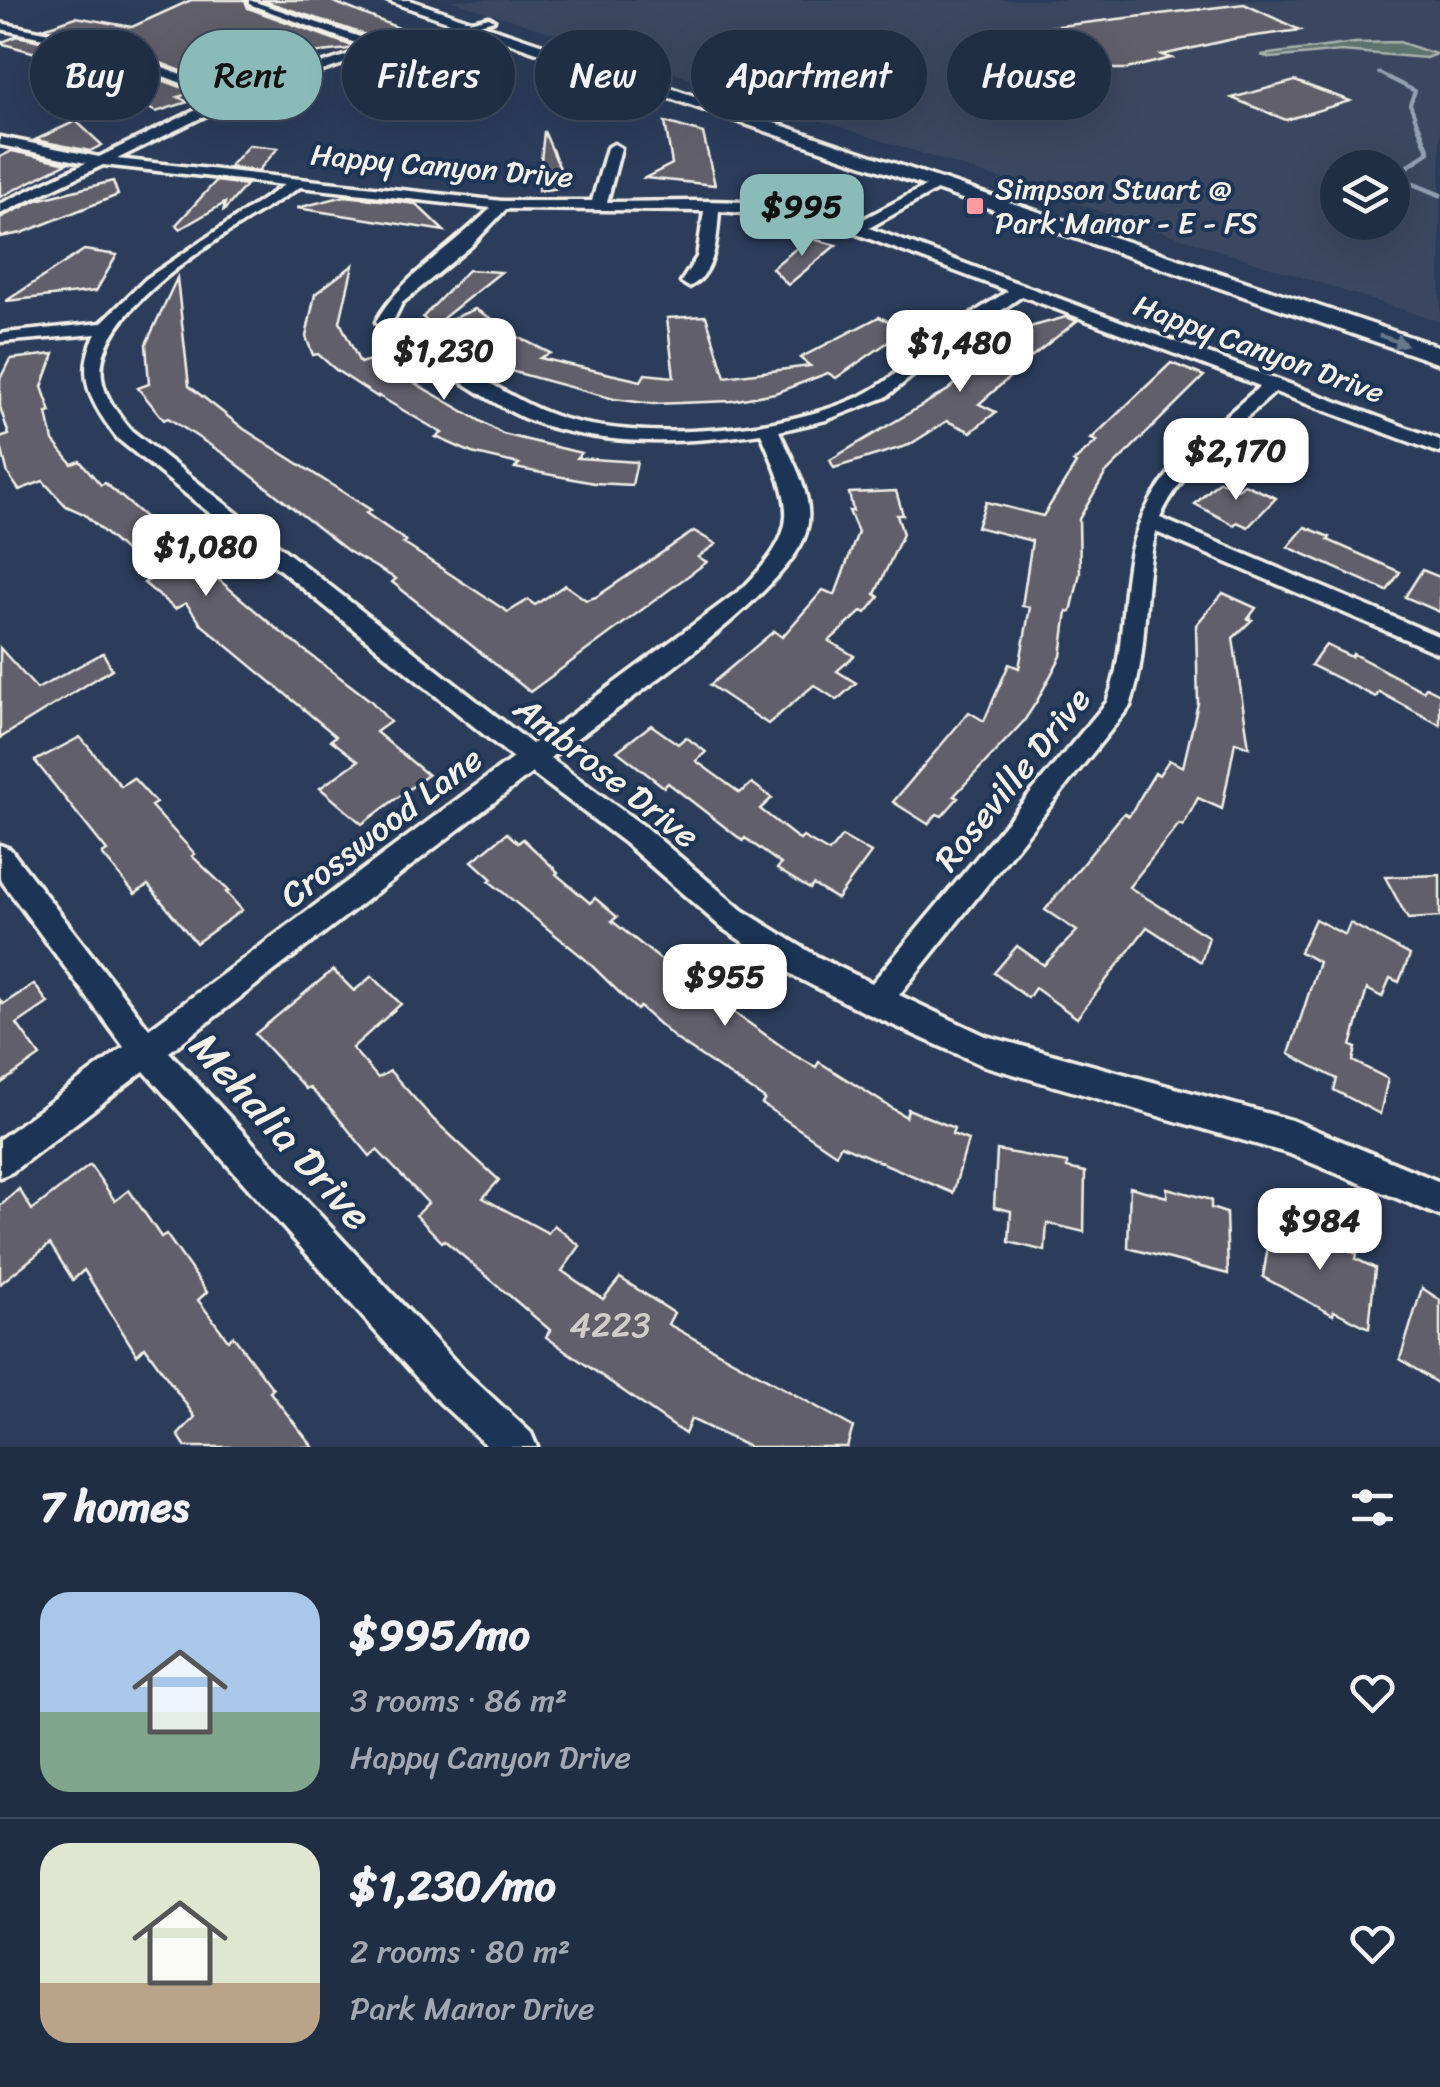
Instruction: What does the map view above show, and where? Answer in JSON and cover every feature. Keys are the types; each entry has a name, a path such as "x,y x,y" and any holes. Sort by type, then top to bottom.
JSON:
{"main road":[{"path":"394,0 1440,334"},
{"path":"425,0 946,178 1440,356"}],"street":[{"path":"254,2 342,34"},
{"path":"444,30 489,20"},
{"path":"0,26 90,44 179,78"},
{"path":"0,210 185,120"},
{"name":"Happy Canyon Drive","path":"0,141 102,160 502,205 712,206 796,211 859,228 1440,446"},
{"path":"598,206 614,148"},
{"path":"859,228 946,178"},
{"path":"6,338 104,328 144,286 300,180"},
{"path":"502,205 466,243 395,300 384,322 392,332 533,415 583,428 690,434 768,427 855,406 896,385 942,344 1020,290"},
{"path":"689,282 706,259 712,206"},
{"name":"Ambrose Drive","path":"104,328 93,367 99,404 125,434 531,758 636,835 743,927 807,967 875,1002 982,1050 1291,1137 1440,1199"},
{"name":"Roseville Drive","path":"875,1002 1118,706 1135,652 1137,583 1148,521 1175,479 1273,384"},
{"name":"Crosswood Lane","path":"0,1160 751,593 786,556 800,522 790,479 768,427"},
{"path":"1148,521 1440,646"},
{"name":"Mehalia Drive","path":"0,856 144,1048 448,1383 517,1447"}],"shaded area":[{"path":"450,0 1440,0 1440,322 819,120 927,120 927,30 691,30 691,78 671,72 671,30 542,30"}],"green space":[{"path":"1399,42 1436,54 1426,58 1341,51 1271,58 1261,55 1355,43"}],"building":[{"path":"191,0 245,0 248,8 308,30 179,30 179,70 159,62 159,30 43,28 76,17 132,27"},
{"path":"261,0 329,0 404,30 351,30"},
{"path":"1244,4 1300,30 1233,39 1162,55 1171,58 1127,69 1111,69 1111,30 1051,27"},
{"path":"322,35 342,42 342,50 322,52"},
{"path":"17,36 30,39 30,51 0,43"},
{"path":"159,79 179,86 179,105 159,111"},
{"path":"1295,81 1350,101 1286,120 1232,98"},
{"path":"76,121 102,145 90,151 35,140"},
{"path":"665,122 703,133 715,185 645,178 672,164"},
{"path":"544,131 568,187 538,191"},
{"path":"249,145 278,148 258,171 229,167"},
{"path":"12,151 67,163 0,197 0,157"},
{"path":"113,181 118,195 22,233 0,237 0,218 37,200"},
{"path":"216,181 246,185 223,212 225,203 180,229 176,225"},
{"path":"345,196 416,204 444,231 297,208"},
{"path":"809,238 836,245 788,285 772,268"},
{"path":"84,250 117,255 96,291 6,301"},
{"path":"353,265 340,322 360,363 373,359 503,434 581,453 577,458 637,462 632,485 594,483 515,468 519,464 472,453 436,437 442,433 377,395 379,398 318,354 313,355 306,337 315,294"},
{"path":"468,270 501,272 432,327 423,317"},
{"path":"177,278 189,386 244,429 371,510 366,513 406,541 403,543 508,612 528,600 535,605 565,585 586,600 596,597 694,531 716,544 698,557 707,562 530,692 392,582 396,579 348,551 224,454 168,418 164,420 138,388 149,384 146,344"},
{"path":"475,309 502,325 498,327 550,353 540,358 641,381 645,374 674,377 667,318 706,316 725,377 810,366 800,358 879,317 907,329 836,378 828,373 775,393 732,401 653,404 614,399 499,368 503,355 440,324"},
{"path":"1066,317 1077,321 1007,376 1010,377 979,404 996,412 971,432 947,421 909,445 834,468 830,460 948,390 1019,330"},
{"path":"54,354 42,387 51,412 47,413 53,441 72,464 80,461 101,485 105,483 278,630 371,701 390,722 376,732 428,775 362,824 320,788 358,761 331,740 336,736 202,625 186,603 175,609 144,583 151,579 134,563 137,562 84,514 66,506 43,481 19,490 8,474 0,442 0,438 9,435 0,407 0,379 10,359"},
{"path":"1171,363 1204,376 1105,474 1079,519 1080,573 1071,612 1067,611 1061,656 1024,721 954,796 958,798 942,816 937,814 928,824 893,802 969,712 984,721 1009,664 1019,668 1030,607 1022,606 1032,541 977,527 986,502 1043,516 1076,464 1073,462 1097,441 1091,439"},
{"path":"1219,481 1238,489 1244,484 1276,498 1248,527 1237,522 1234,525 1195,504"},
{"path":"896,491 903,515 897,515 903,534 875,594 879,597 866,613 862,611 829,641 854,656 837,671 856,683 837,700 814,685 768,724 710,685 774,631 782,637 823,590 835,595 858,532 849,511 853,511 849,493"},
{"path":"1305,527 1400,572 1387,591 1288,547"},
{"path":"1422,570 1440,577 1440,612 1405,597"},
{"path":"1223,593 1256,608 1248,619 1252,620 1233,638 1249,747 1235,742 1222,809 1198,798 1183,826 1179,824 1129,887 1209,937 1201,962 1147,927 1077,1018 1035,988 1028,998 994,973 1017,946 1044,965 1077,931 1045,910 1124,813 1129,816 1155,773 1159,775 1169,760 1183,767 1198,703 1196,625"},
{"path":"1326,645 1351,657 1353,654 1423,691 1426,687 1440,694 1440,725 1379,692 1376,697 1311,665"},
{"path":"0,648 37,689 103,653 112,669 0,738"},
{"path":"651,725 678,744 686,737 706,752 696,761 740,793 752,783 772,798 760,809 800,840 803,837 829,852 842,836 871,853 837,899 813,885 810,889 777,869 781,864 617,751"},
{"path":"80,737 121,786 133,778 156,803 151,806 195,854 192,856 229,891 226,892 242,910 196,943 148,885 135,894 102,854 107,851 35,761"},
{"path":"507,833 518,843 523,839 590,903 595,898 617,917 612,921 724,1010 726,1007 794,1055 816,1067 819,1062 906,1117 908,1109 954,1128 952,1134 968,1140 953,1193 841,1145 836,1154 762,1104 765,1099 676,1039 640,1007 637,1010 585,959 489,881 492,879 472,861"},
{"path":"1440,875 1440,917 1408,919 1385,877"},
{"path":"1315,919 1345,935 1350,923 1410,955 1399,982 1390,978 1382,997 1367,989 1351,1046 1356,1048 1353,1061 1388,1079 1380,1114 1334,1090 1337,1079 1289,1054 1319,962 1300,952"},
{"path":"333,970 354,991 372,976 401,1004 352,1048 378,1078 390,1071 434,1120 499,1180 483,1198 548,1233 554,1225 580,1246 562,1271 603,1299 620,1278 674,1313 668,1324 853,1427 847,1447 749,1447 691,1419 685,1434 546,1337 550,1330 442,1242 416,1215 428,1203 377,1150 370,1156 331,1109 309,1087 306,1089 255,1034"},
{"path":"34,984 48,1003 17,1024 40,1056 0,1084 0,1000 3,1004"},
{"path":"997,1150 1067,1163 1067,1168 1085,1172 1084,1232 1047,1223 1045,1251 1009,1242 1011,1211 994,1207"},
{"path":"90,1165 115,1201 129,1190 161,1237 166,1234 207,1292 198,1300 228,1340 233,1336 313,1447 186,1447 178,1435 195,1417 145,1347 137,1355 84,1270 73,1280 50,1244 0,1284 0,1206 19,1189 32,1210"},
{"path":"1130,1187 1167,1197 1167,1188 1211,1200 1211,1208 1226,1213 1228,1274 1128,1248"},
{"path":"1272,1221 1301,1234 1302,1229 1357,1254 1356,1259 1375,1268 1369,1328 1334,1311 1333,1315 1263,1277"},
{"path":"1422,1288 1440,1300 1440,1385 1400,1359"}],"waterway":[{"path":"1379,73 1415,91 1410,104 1419,128"},
{"path":"1418,125 1429,152 1405,168 1411,183 1440,195"}],"place":[{"name":"Simpson Stuart @ Park Manor - E - FS","path":"975,206"}]}
